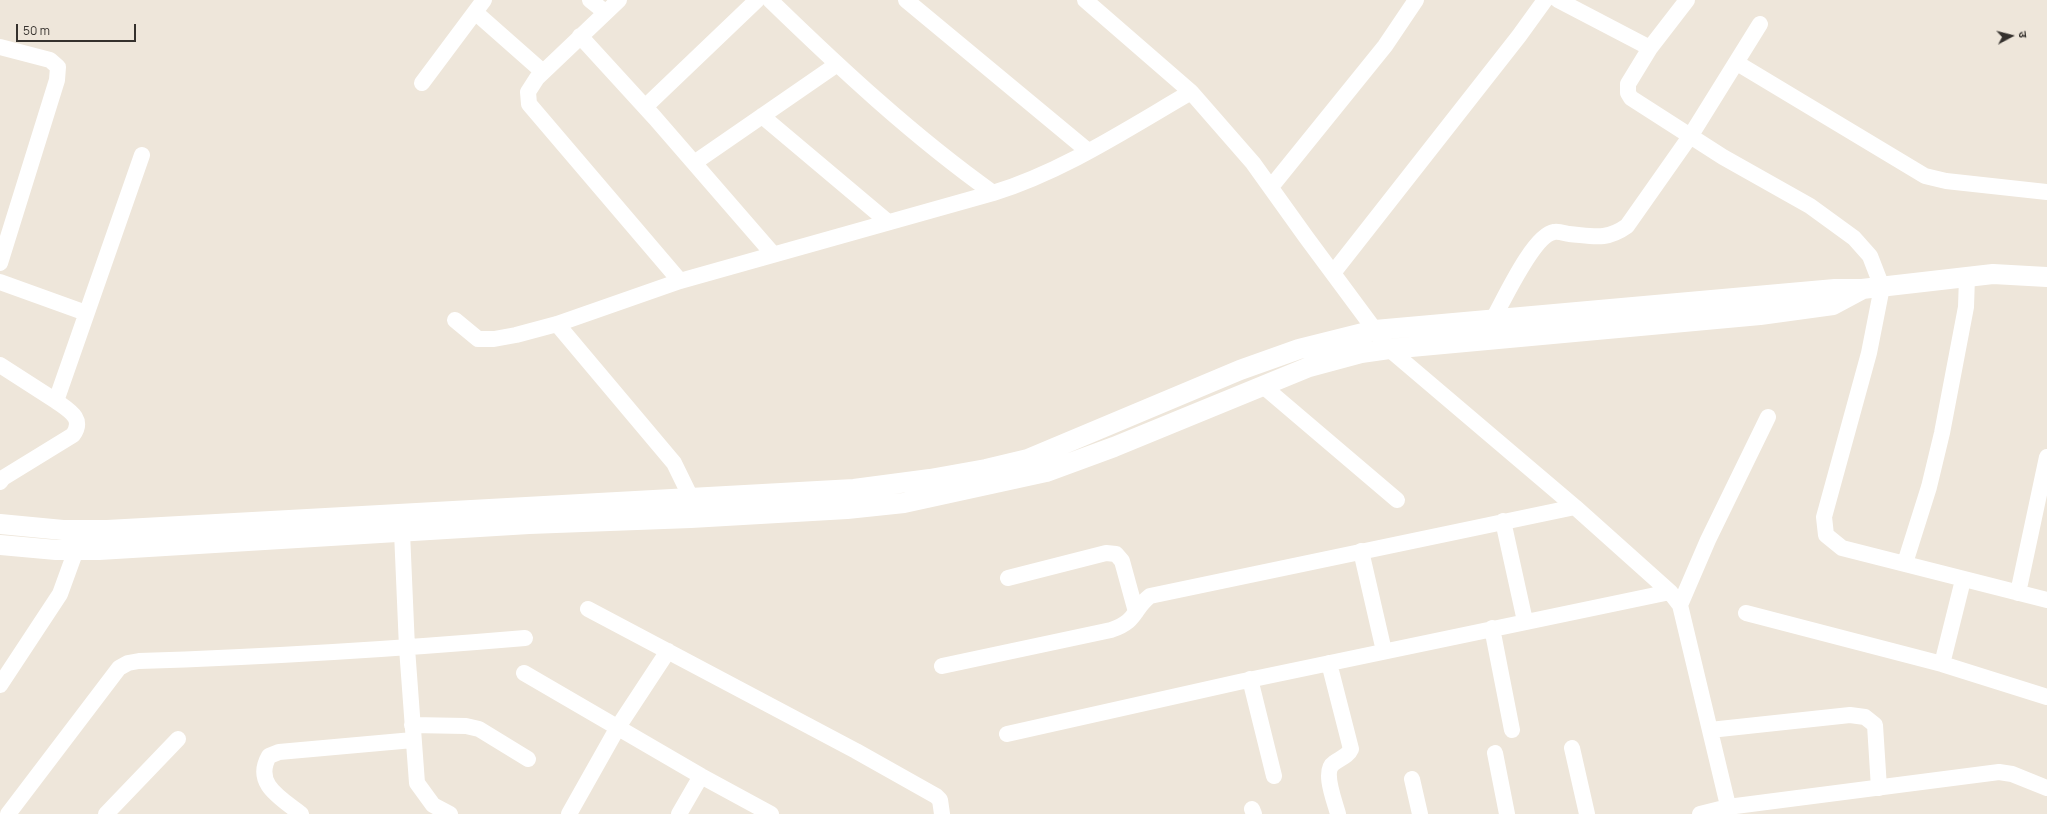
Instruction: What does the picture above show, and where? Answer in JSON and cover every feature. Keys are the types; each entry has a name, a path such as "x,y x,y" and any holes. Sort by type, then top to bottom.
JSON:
{"main road":[{"path":"0,524 62,530 107,530 854,489 937,478 1028,459 1240,370 1299,349 1376,330 1492,321 1835,289 1862,289 1993,274 2047,277"},
{"path":"0,545 56,550 76,550 190,545 529,524 699,518 847,509 904,503 1053,470 1114,447 1309,367 1361,353 1389,349 1760,315 1833,305 1862,289"}],"street":[{"path":"590,0 605,12"},
{"path":"619,0 543,72 528,92 529,104 680,281"},
{"path":"645,107 757,0"},
{"path":"770,0 836,64 963,172 993,193"},
{"path":"906,0 1088,150"},
{"path":"1085,0 1191,92 1253,163 1389,349 1575,507 1670,592 1680,605 1729,810"},
{"path":"1271,187 1385,46 1416,0"},
{"path":"1333,273 1519,36 1545,0"},
{"path":"1558,0 1650,48"},
{"path":"1687,0 1650,48 1628,84 1628,93 1632,98 1723,157 1810,206 1854,238 1870,256 1882,287 1869,353 1824,517 1826,535 1842,548 1905,563 1962,580 2047,600"},
{"path":"422,83 479,6 543,72"},
{"path":"1492,321 1532,248 1542,238 1553,232 1603,238 1615,234 1627,226 1691,135 1760,24"},
{"path":"580,36 645,107 773,254"},
{"path":"0,47 50,60 58,67 57,80 0,263"},
{"path":"1737,63 1925,176 1946,181 2047,192"},
{"path":"694,163 836,64"},
{"path":"455,320 478,339 494,339 516,335 557,324 680,281 993,193 1037,177 1191,92"},
{"path":"762,116 888,222"},
{"path":"56,401 142,155"},
{"path":"1905,563 1929,487 1942,433 1966,307 1966,277"},
{"path":"0,282 86,313"},
{"path":"557,324 674,463 693,499 699,518"},
{"path":"0,365 56,401 75,416 78,423 77,429 73,435 1,479"},
{"path":"1263,386 1397,500"},
{"path":"1680,605 1708,540 1768,417"},
{"path":"2018,593 2047,457"},
{"path":"942,666 1111,630 1125,625 1136,612 1141,603 1150,596 1575,507"},
{"path":"1504,521 1526,621"},
{"path":"402,532 407,648 417,783 433,805 450,814"},
{"path":"0,685 5,667 60,594 76,550"},
{"path":"1361,551 1384,651"},
{"path":"1008,578 1106,553 1116,554 1122,561 1136,612"},
{"path":"1942,664 1962,580"},
{"path":"1007,734 1250,679 1670,592"},
{"path":"588,609 856,751 936,796 940,800 942,814"},
{"path":"1746,614 1942,664 2047,697"},
{"path":"1492,628 1512,730"},
{"path":"8,814 119,668 128,663 139,661 268,657 407,648 525,638"},
{"path":"569,814 618,727 668,651"},
{"path":"1329,663 1351,749 1349,754 1330,768 1329,779 1338,814"},
{"path":"524,673 701,776 771,814"},
{"path":"1250,679 1274,776"},
{"path":"1710,730 1850,715 1865,717 1875,725 1879,788"},
{"path":"301,814 269,788 264,777 264,764 269,756 279,752 413,732 466,726 479,729 528,759"},
{"path":"106,814 178,739"},
{"path":"1572,748 1587,814"},
{"path":"1495,753 1507,814"},
{"path":"1700,814 1999,772 2012,774 2047,788"},
{"path":"679,814 701,776"},
{"path":"1412,779 1420,814"}]}
